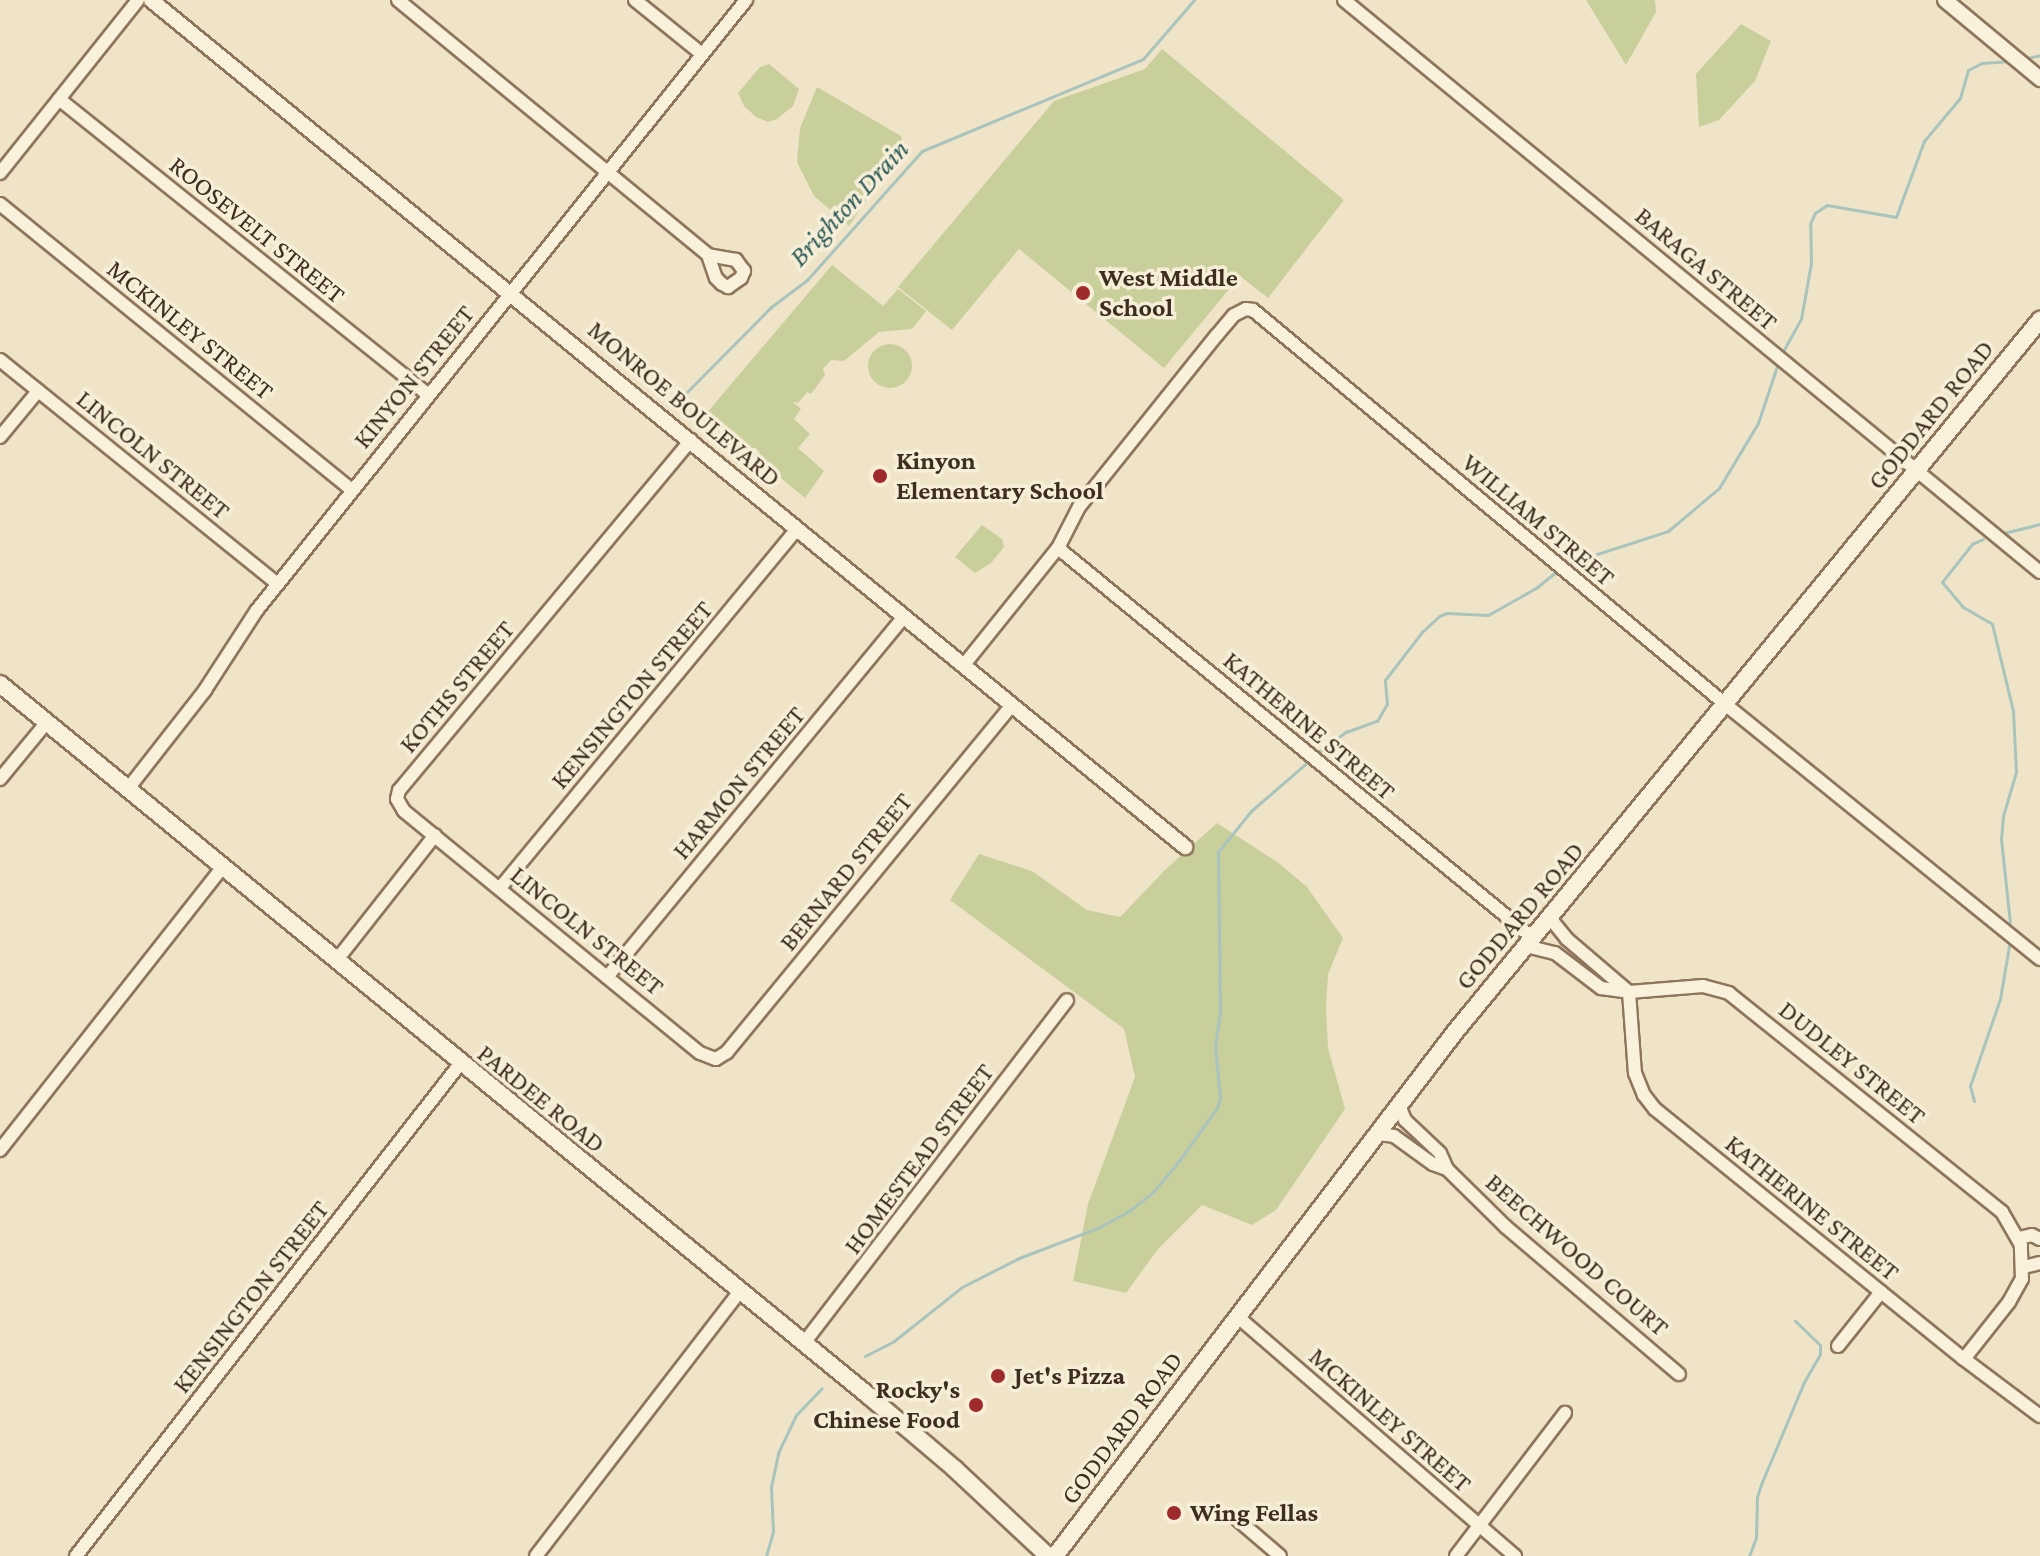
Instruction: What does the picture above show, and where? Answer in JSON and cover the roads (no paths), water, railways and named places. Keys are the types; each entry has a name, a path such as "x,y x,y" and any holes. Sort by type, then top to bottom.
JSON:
{"main road":[{"name":"GODDARD ROAD","path":"1055,1556 1399,1105 1549,917 2040,320"},
{"name":"PARDEE ROAD","path":"0,684 804,1343 955,1469 1048,1556"}],"street":[{"path":"0,173 138,0"},
{"name":"MONROE BOULEVARD","path":"151,0 511,291 1185,847"},
{"path":"398,0 708,255"},
{"path":"635,0 702,54"},
{"name":"KINYON STREET","path":"127,790 205,690 278,584 746,0"},
{"name":"BARAGA STREET","path":"1344,0 2040,572"},
{"path":"1945,0 2040,79"},
{"name":"ROOSEVELT STREET","path":"59,99 428,395"},
{"name":"MCKINLEY STREET","path":"0,204 352,490"},
{"name":"WILLIAM STREET","path":"1058,548 1079,507 1234,315 1246,309 1253,310 1725,704 2040,959"},
{"name":"LINCOLN STREET","path":"0,360 278,584"},
{"path":"0,437 38,391"},
{"name":"KOTHS STREET","path":"435,835 401,808 397,799 399,790 691,440"},
{"name":"KENSINGTON STREET","path":"500,888 797,529"},
{"path":"963,666 1058,548"},
{"name":"KATHERINE STREET","path":"1058,548 1304,749 1530,942 1555,953 1601,988 1629,992 1635,1073 1649,1103 1964,1359 2040,1416"},
{"name":"HARMON STREET","path":"607,977 904,617"},
{"name":"BERNARD STREET","path":"711,1060 727,1052 1011,706"},
{"path":"0,779 47,722"},
{"path":"336,961 435,835"},
{"name":"LINCOLN STREET","path":"435,835 711,1060"},
{"path":"0,1150 222,868"},
{"path":"1549,917 1567,939 1629,992"},
{"name":"DUDLEY STREET","path":"1629,992 1703,986 1729,993 2002,1212 2019,1238 2024,1267"},
{"name":"HOMESTEAD STREET","path":"804,1343 1067,1000"},
{"name":"KENSINGTON STREET","path":"76,1556 460,1064"},
{"name":"BEECHWOOD COURT","path":"1399,1105 1405,1120 1440,1153 1447,1169 1506,1227 1679,1374"},
{"name":"BEECHWOOD COURT","path":"1376,1134 1394,1136 1433,1164 1447,1169"},
{"path":"2019,1238 2032,1235 2040,1239"},
{"path":"1964,1359 2014,1296 2024,1267 2040,1263"},
{"path":"536,1556 740,1291"},
{"path":"1838,1346 1881,1292"},
{"name":"MCKINLEY STREET","path":"1238,1317 1515,1556"},
{"path":"1456,1556 1565,1413"},
{"path":"1238,1520 1280,1556"}],"waterway":[{"name":"Brighton Drain","path":"679,400 771,307 807,280 922,151 1143,59 1194,0"},
{"path":"2023,59 2040,55"},
{"path":"1782,353 1801,319 1811,263 1810,224 1815,213 1827,205 1896,217 1924,141 1960,98 1968,70 1982,63 2011,61"},
{"path":"1566,564 1668,531 1719,488 1758,423 1779,360"},
{"path":"2004,533 2040,524"},
{"path":"1983,539 1972,544 1942,582 1963,607 1992,624 2013,711 2016,772 2003,816 2001,839 2010,923"},
{"path":"1315,755 1346,732 1377,721 1387,704 1385,680 1422,632 1439,616 1447,613 1488,615 1536,588 1557,571"},
{"path":"865,1356 894,1341 962,1287 1019,1258 1100,1227 1129,1211 1153,1192 1176,1165 1217,1108 1220,1098 1215,1047 1220,1010 1218,852 1251,811 1309,761"},
{"path":"1974,1101 1970,1086 2000,999 2009,946"},
{"path":"1749,1556 1756,1538 1757,1497 1762,1482 1804,1382 1820,1354 1820,1345 1795,1321"},
{"path":"766,1556 773,1531 771,1487 778,1453 796,1415 822,1388"}],"place":[{"name":"West Middle School","path":"1083,293"},
{"name":"Kinyon Elementary School","path":"880,476"},
{"name":"Jet's Pizza","path":"998,1376"},
{"name":"Rocky's Chinese Food","path":"976,1405"},
{"name":"Wing Fellas","path":"1174,1513"}]}
